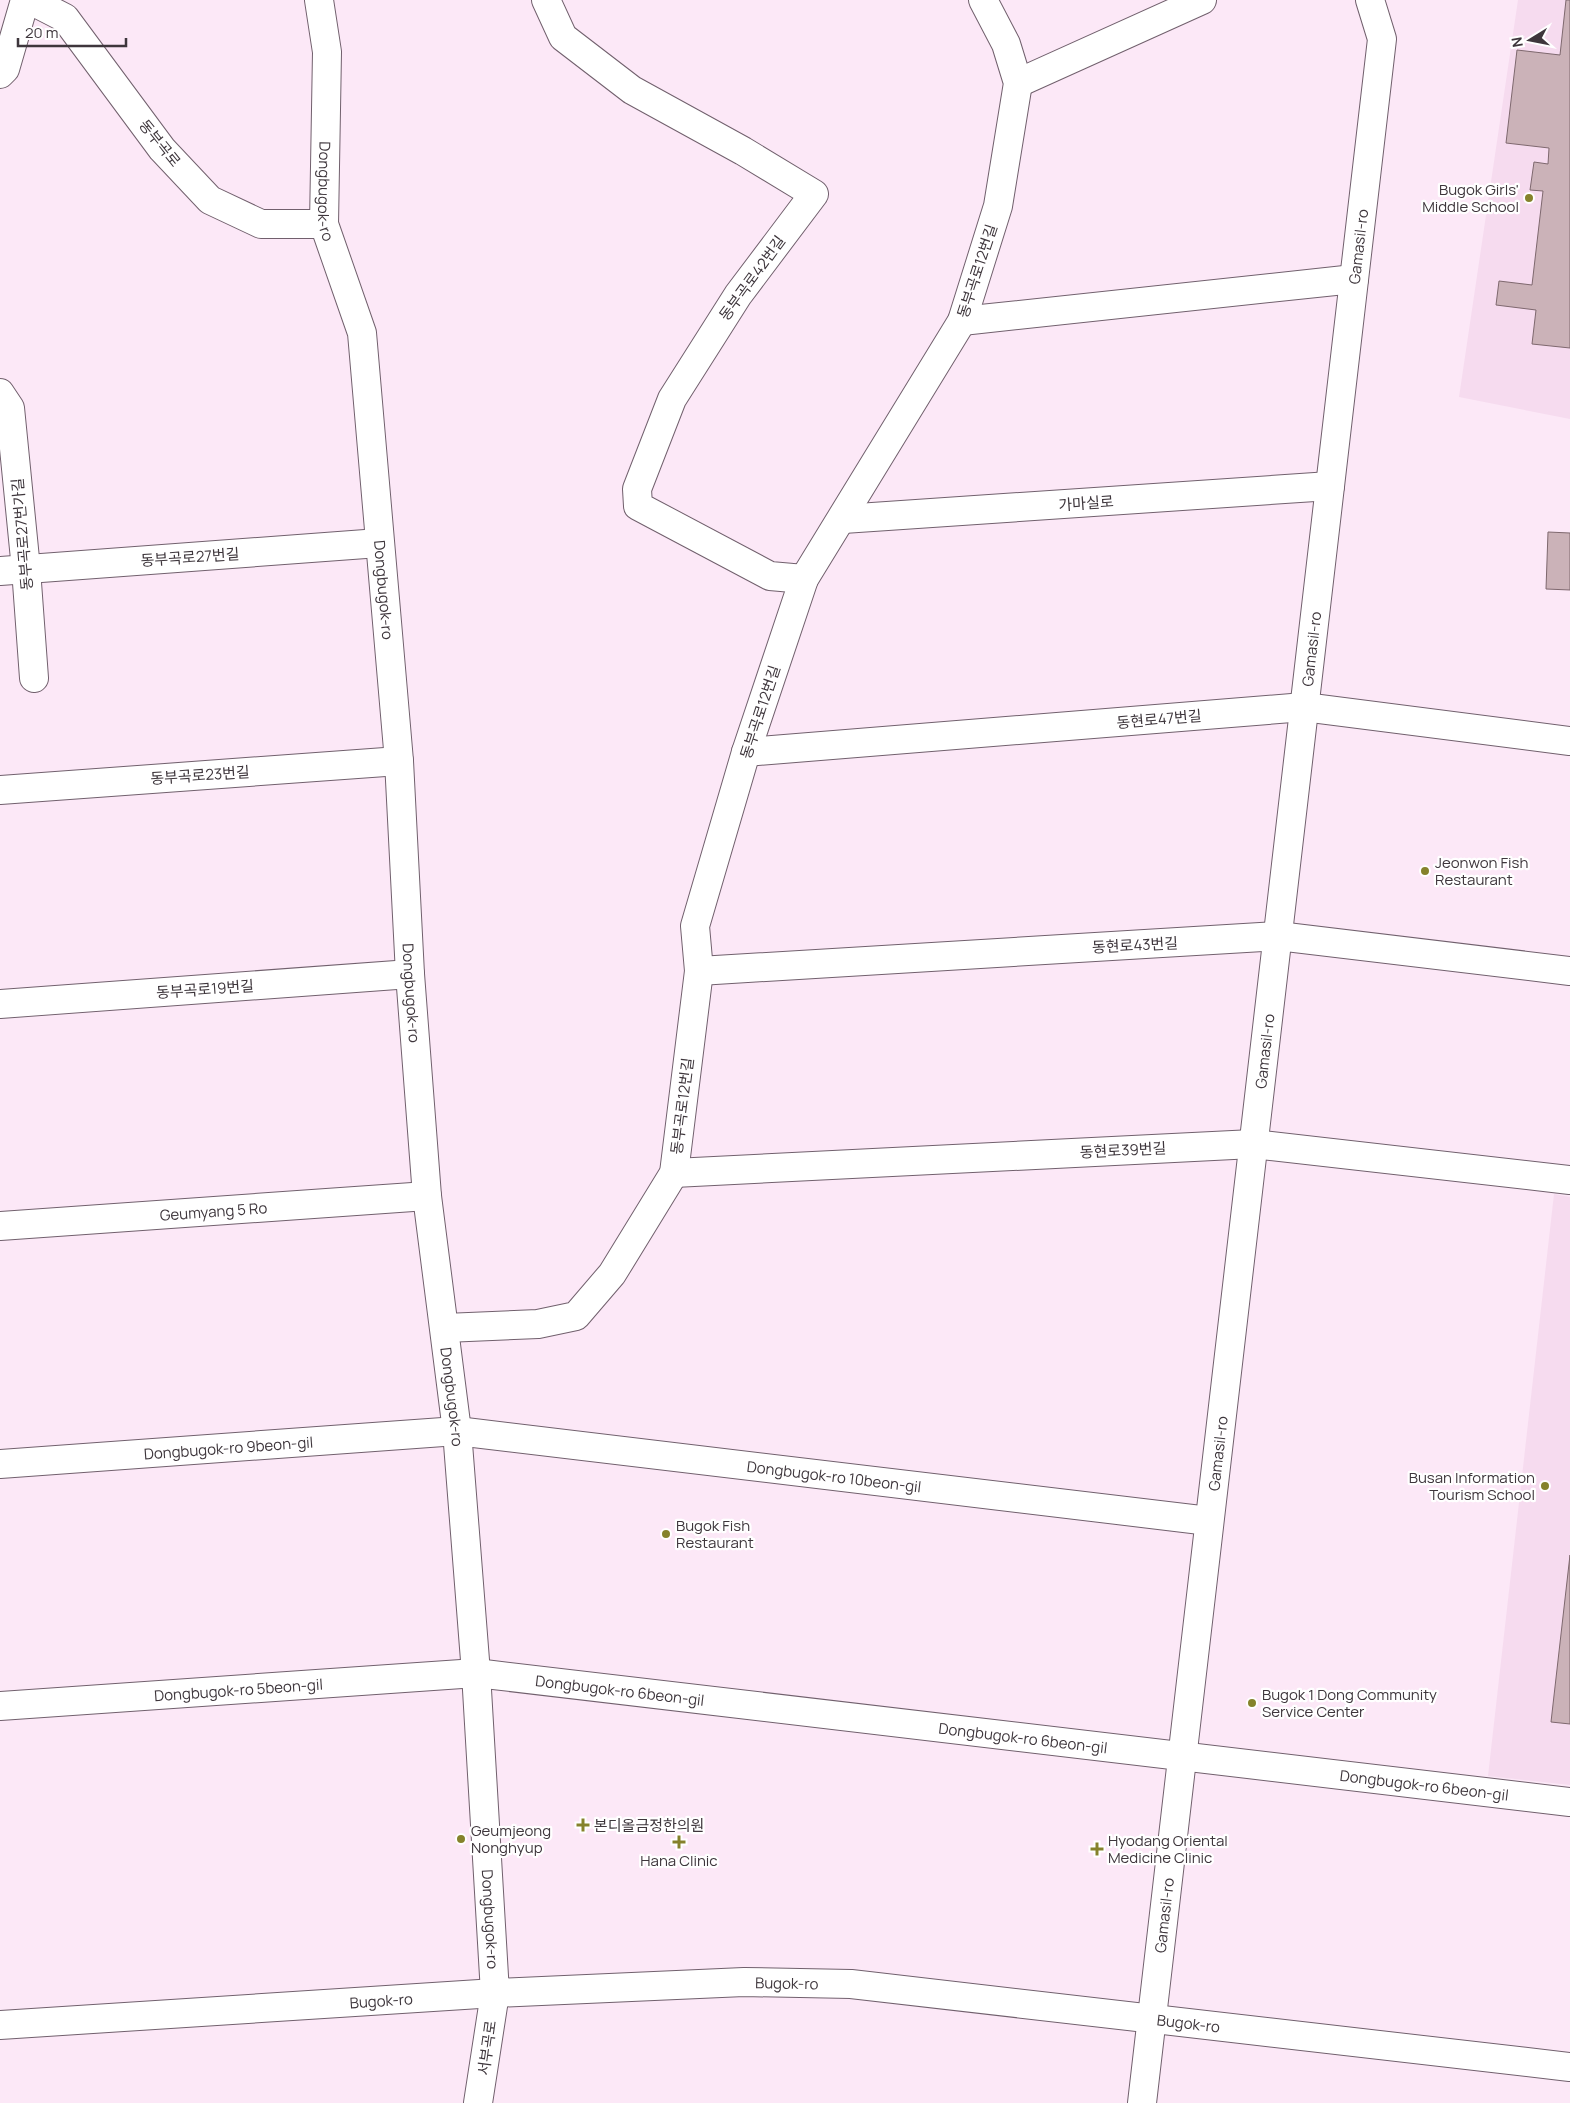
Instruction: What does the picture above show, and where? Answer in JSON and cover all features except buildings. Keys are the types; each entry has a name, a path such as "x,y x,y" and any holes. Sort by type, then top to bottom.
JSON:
{"street":[{"path":"0,74 5,69 25,0"},
{"name":"동부곡로","path":"30,0 65,18 162,149 210,200 261,224 324,224"},
{"name":"Dongbugok-ro","path":"319,0 327,52 324,224 362,334 379,543 400,761 410,974 427,1196 457,1431 476,1672 495,1993"},
{"name":"동부곡로42번길","path":"546,0 563,37 632,90 743,151 814,194 738,295 672,399 638,489 638,506 770,576 804,579"},
{"name":"동부곡로12번길","path":"444,1328 538,1324 576,1316 612,1274 674,1173 699,971 695,926 746,752 804,579 962,321 998,206 1018,83 1006,44 983,0"},
{"path":"1018,83 1202,0"},
{"name":"Gamasil-ro","path":"1142,2103 1382,39 1370,0"},
{"path":"962,321 1354,279"},
{"name":"동부곡로27번가길","path":"3,403 13,570 34,678"},
{"name":"가마실로","path":"842,519 1330,486"},
{"name":"동부곡로27번길","path":"13,570 379,543"},
{"name":"동현로47번길","path":"746,752 1304,707 1570,741"},
{"name":"동부곡로23번길","path":"0,790 400,761"},
{"name":"동현로43번길","path":"699,971 1278,936 1570,971"},
{"name":"동부곡로19번길","path":"0,1004 410,974"},
{"name":"동현로39번길","path":"674,1173 1253,1144 1570,1180"},
{"name":"Geumyang 5 Ro","path":"0,1226 427,1196"},
{"name":"Dongbugok-ro 10beon-gil","path":"457,1431 1209,1521"},
{"name":"Dongbugok-ro 9beon-gil","path":"0,1464 457,1431"},
{"name":"Dongbugok-ro 5beon-gil","path":"0,1706 476,1672"},
{"name":"Dongbugok-ro 6beon-gil","path":"476,1672 1570,1802"},
{"name":"Bugok-ro","path":"0,2025 495,1993 744,1982 851,1984 1570,2066"},
{"name":"서부곡로","path":"478,2103 495,1993"}],"shaded area":[{"name":"Bugok Girls' Middle School","path":"1518,0 1570,0 1570,419 1459,397"},
{"name":"Busan Information Tourism School","path":"1554,1194 1570,1197 1570,1785 1488,1776"}],"place":[{"name":"Bugok Girls' Middle School","path":"1529,198"},
{"name":"Jeonwon Fish Restaurant","path":"1425,871"},
{"name":"Busan Information Tourism School","path":"1545,1486"},
{"name":"Bugok Fish Restaurant","path":"666,1534"},
{"name":"Bugok 1 Dong Community Service Center","path":"1252,1703"},
{"name":"본디올금정한의원","path":"583,1825"},
{"name":"Geumjeong Nonghyup","path":"461,1839"},
{"name":"Hana Clinic","path":"679,1842"},
{"name":"Hyodang Oriental Medicine Clinic","path":"1097,1849"}]}
